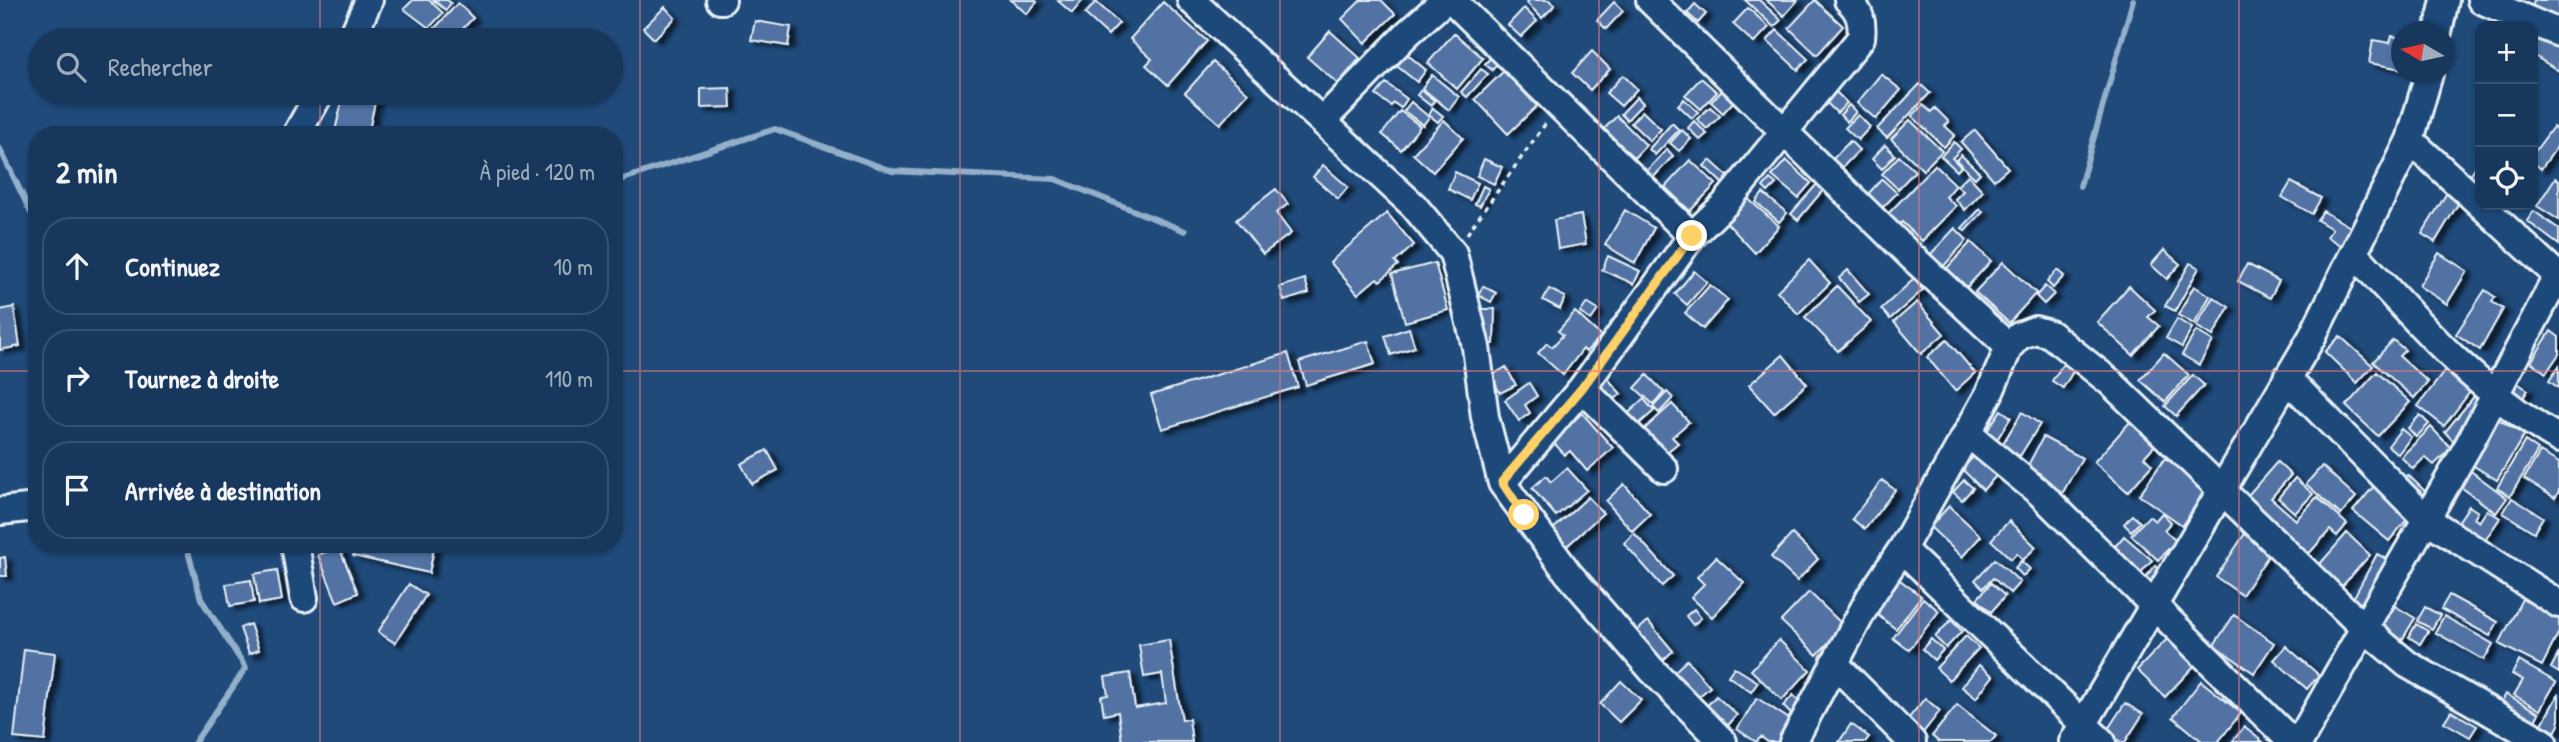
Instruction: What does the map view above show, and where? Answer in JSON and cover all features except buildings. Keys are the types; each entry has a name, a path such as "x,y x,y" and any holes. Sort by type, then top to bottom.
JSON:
{"street":[{"path":"356,28 369,0"},
{"path":"1191,0 1414,206 1453,253 1476,347 1485,417 1502,482 1568,573 1652,670 1723,742"},
{"path":"1323,120 1408,33 1445,0"},
{"path":"1452,0 1692,236"},
{"path":"1650,0 2009,346"},
{"path":"1502,482 1582,388 1692,236 1725,204 1861,38 1863,24 1855,6 1848,0"},
{"path":"2440,21 2445,0"},
{"path":"2481,0 2559,33"},
{"path":"2078,733 2287,378 2356,254 2410,140 2426,84"},
{"path":"301,126 313,105"},
{"path":"2410,140 2475,199"},
{"path":"2299,742 2426,519 2558,275 2488,210"},
{"path":"2356,254 2417,322 2493,395 2559,439"},
{"path":"1793,742 1870,597 1902,549 1989,394 2009,346 2019,336 2035,330 2050,334 2110,382 2364,628 2407,664 2543,742"},
{"path":"2287,378 2426,519 2559,604"},
{"path":"1582,388 1664,469"},
{"path":"1967,432 2040,494 2292,742"},
{"path":"0,511 28,508"},
{"path":"1902,549 2078,733 2102,742"},
{"path":"296,553 304,598"},
{"path":"1834,663 1912,742"}],"path":[{"path":"1453,253 1559,105"}],"waterway":[{"path":"2080,186 2133,0"},
{"path":"623,179 775,129 892,171 1055,179 1185,231"},
{"path":"0,149 28,207"},
{"path":"188,553 201,599 246,668 195,742"}],"route":[{"path":"1524,515 1502,482 1582,388 1692,236"}]}
